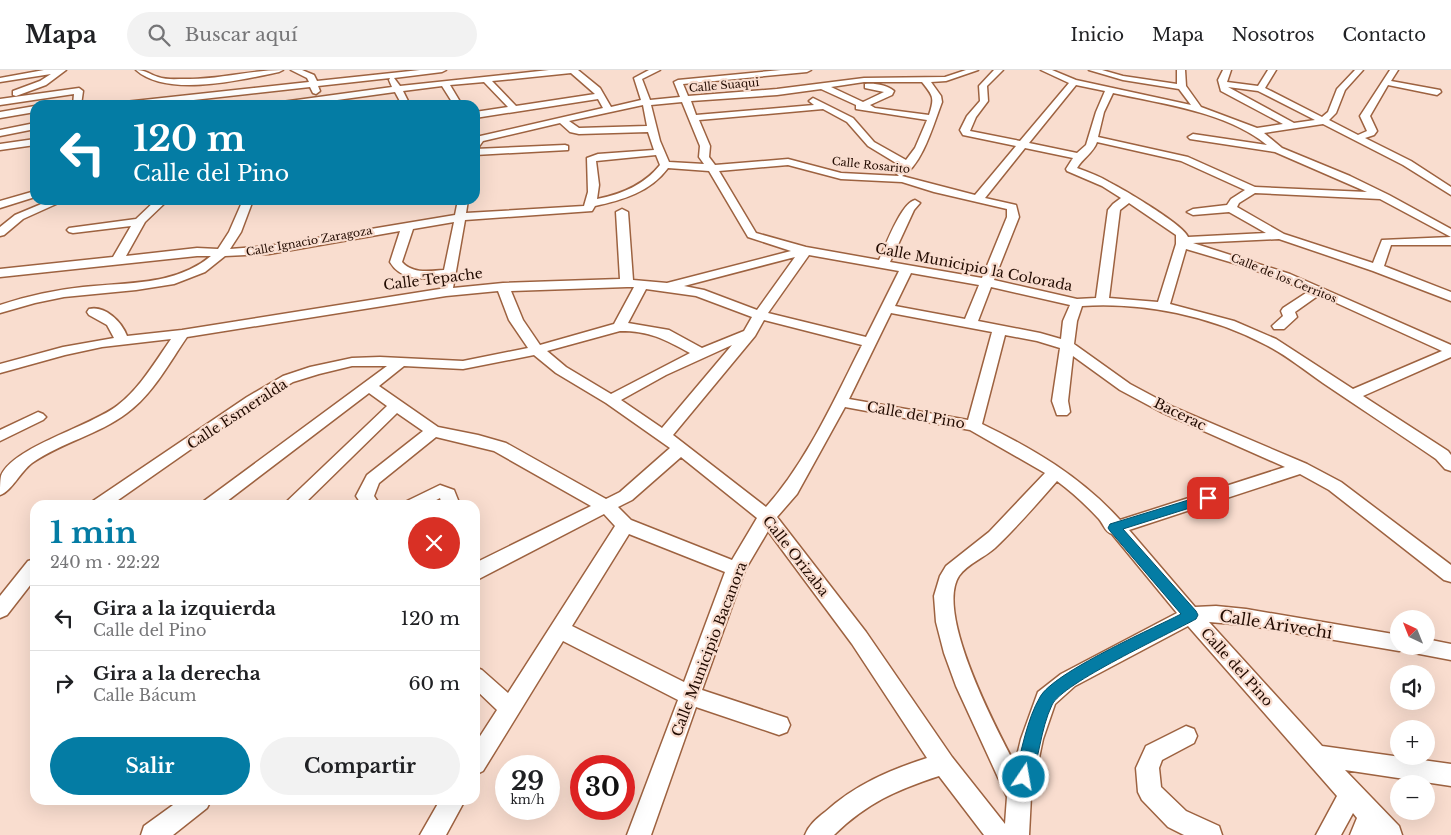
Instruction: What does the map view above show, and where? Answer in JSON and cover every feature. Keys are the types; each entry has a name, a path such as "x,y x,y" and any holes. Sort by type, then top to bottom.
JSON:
{"street":[{"path":"0,80 61,70"},
{"path":"0,101 43,83 61,70"},
{"path":"140,70 160,80 186,82 258,75 279,70"},
{"path":"164,100 442,70"},
{"path":"302,71 311,76 319,100 348,100 398,89 573,70 594,87 608,110"},
{"path":"656,70 638,78 647,102 654,141 664,165"},
{"path":"718,70 724,78 807,70"},
{"path":"883,70 909,79"},
{"name":"Calle Suaqui","path":"480,141 647,102 798,89 864,80 909,79 926,81 946,79 974,70"},
{"path":"999,70 983,86 984,101 967,124 966,133 1020,146 1079,156"},
{"path":"1045,70 1074,82 1198,109 1256,131 1277,149"},
{"path":"1093,70 1141,81 1182,87"},
{"path":"1141,81 1142,70"},
{"path":"1181,70 1182,87 1189,94 1198,109"},
{"path":"1227,70 1224,72 1222,84 1224,89 1295,126"},
{"path":"1260,89 1272,70"},
{"path":"1256,131 1322,122 1332,113 1341,89 1359,70"},
{"path":"1357,138 1371,133 1372,131 1365,116 1394,70"},
{"path":"150,75 169,76 203,72"},
{"path":"779,74 798,89"},
{"path":"391,75 404,100"},
{"name":"Calle Municipio la Colorada","path":"724,78 678,82 705,146 704,157 752,235 806,251 988,283 1077,303 1102,301 1163,307 1229,324 1271,342 1448,457"},
{"path":"486,79 514,108"},
{"path":"904,179 901,177 901,173 920,149 938,102 937,96 926,81"},
{"path":"979,198 1074,82"},
{"path":"1386,82 1437,92"},
{"path":"444,83 455,100"},
{"path":"836,84 882,88 890,91 863,106 836,113"},
{"path":"1222,84 1260,89 1322,122 1407,163 1451,192"},
{"path":"192,97 194,85"},
{"path":"822,86 863,106 885,113 932,118"},
{"path":"1059,176 1071,169 1079,156 1091,146 1100,112 1110,90"},
{"path":"0,101 79,91 75,100"},
{"path":"138,100 140,94"},
{"path":"480,114 601,96"},
{"path":"807,98 857,125 871,144 908,166"},
{"path":"694,118 822,107"},
{"path":"0,115 30,110"},
{"path":"563,121 573,130 579,131 652,129"},
{"path":"0,133 30,127"},
{"path":"1193,136 1277,149 1346,178 1385,197 1451,236"},
{"path":"1094,138 1184,159 1253,190 1385,197"},
{"path":"0,147 30,143"},
{"path":"480,152 565,148"},
{"path":"589,206 593,190 591,160 598,157 660,152"},
{"name":"Calle Rosarito","path":"664,165 712,168 788,162 841,176 904,179 938,190 1012,207 1013,217 988,283"},
{"name":"Calle Ignacio Zaragoza","path":"0,273 197,252 269,250 461,217 589,206 643,186 652,181 664,165"},
{"path":"1071,169 1106,184 1182,234 1183,242 1163,307"},
{"path":"1231,208 1235,201 1253,190"},
{"path":"0,205 30,196"},
{"path":"1102,301 1114,210 1128,198"},
{"path":"883,264 909,209 915,203"},
{"path":"0,233 19,217 48,205"},
{"path":"117,261 138,222 145,213 156,205"},
{"path":"0,309 26,300 60,293 168,281 198,270 215,259 221,252 231,237 246,205"},
{"path":"446,292 462,205"},
{"path":"1193,212 1231,208"},
{"path":"1231,208 1280,236 1377,268 1451,297"},
{"path":"622,212 627,283"},
{"path":"1451,219 1451,236"},
{"path":"73,230 138,222"},
{"path":"408,225 396,262 399,267 416,274 450,274"},
{"path":"1183,242 1280,236"},
{"path":"1377,268 1386,242 1451,236"},
{"name":"Calle de los Cerritos","path":"1183,242 1226,254 1318,290 1451,351"},
{"path":"664,436 750,333 760,315 806,251"},
{"name":"Calle Municipio la Colorada","path":"667,286 806,251"},
{"path":"886,308 907,268"},
{"name":"Calle Tepache","path":"0,368 63,351 121,340 182,334 446,292 627,283 667,286 724,301 760,315 868,342"},
{"path":"970,324 988,283"},
{"path":"619,327 642,284"},
{"name":"Calle Orizaba","path":"502,288 516,320 537,350 561,370 611,400 681,448 766,517 859,638 944,764 999,835"},
{"path":"1279,326 1290,317 1288,311 1292,307 1318,290"},
{"path":"1062,412 1060,402 1070,321 1077,303"},
{"name":"Bacerac","path":"886,308 1000,329 1068,346 1125,387 1160,405 1301,468 1335,486 1451,574"},
{"name":"Calle Municipio Bacanora","path":"639,835 736,569 766,517 791,490 840,402 886,308"},
{"path":"94,312 105,316 119,330 121,340"},
{"name":"Calle Esmeralda","path":"106,500 252,400 288,379 315,370 352,362 463,365 537,350 619,327 635,327 664,333 700,353"},
{"path":"974,426 1000,329"},
{"path":"611,400 646,379 700,353 750,333"},
{"path":"0,489 10,473 31,455 100,423 123,408 150,379 182,334"},
{"path":"1352,395 1451,351"},
{"path":"217,500 401,362"},
{"path":"369,386 434,431 478,440 500,447 607,506 625,525 736,569"},
{"name":"Calle del Pino","path":"840,402 974,426 993,435 1054,473 1091,500 1351,794 1367,825 1390,835"},
{"path":"297,500 397,405"},
{"path":"0,436 38,416"},
{"path":"368,500 365,496 373,479 434,431"},
{"path":"480,565 626,496 681,448"},
{"path":"1114,528 1301,468"},
{"path":"1019,796 977,711 950,644 942,594 947,578 956,566 984,547 1010,523 1054,473"},
{"path":"423,500 440,491 450,499"},
{"path":"480,756 625,525"},
{"path":"0,610 30,572"},
{"name":"Calle Arivechi","path":"1017,835 1019,796 1032,739 1046,700 1068,680 1191,615 1216,614 1246,617 1390,641"},
{"path":"560,629 691,696 779,725"},
{"path":"1435,649 1451,652"},
{"path":"480,681 509,708"},
{"path":"1186,736 1154,753 1147,768 1150,792 1177,819 1210,835"},
{"path":"1317,756 1451,774"},
{"path":"817,835 842,811 868,793 898,779 944,764"},
{"path":"1328,835 1351,794"},
{"path":"154,835 193,805"},
{"path":"434,834 450,805"}],"route":[{"path":"1024,777 1032,739 1046,700 1068,680 1112,655 1191,615 1114,528 1208,498"}]}
